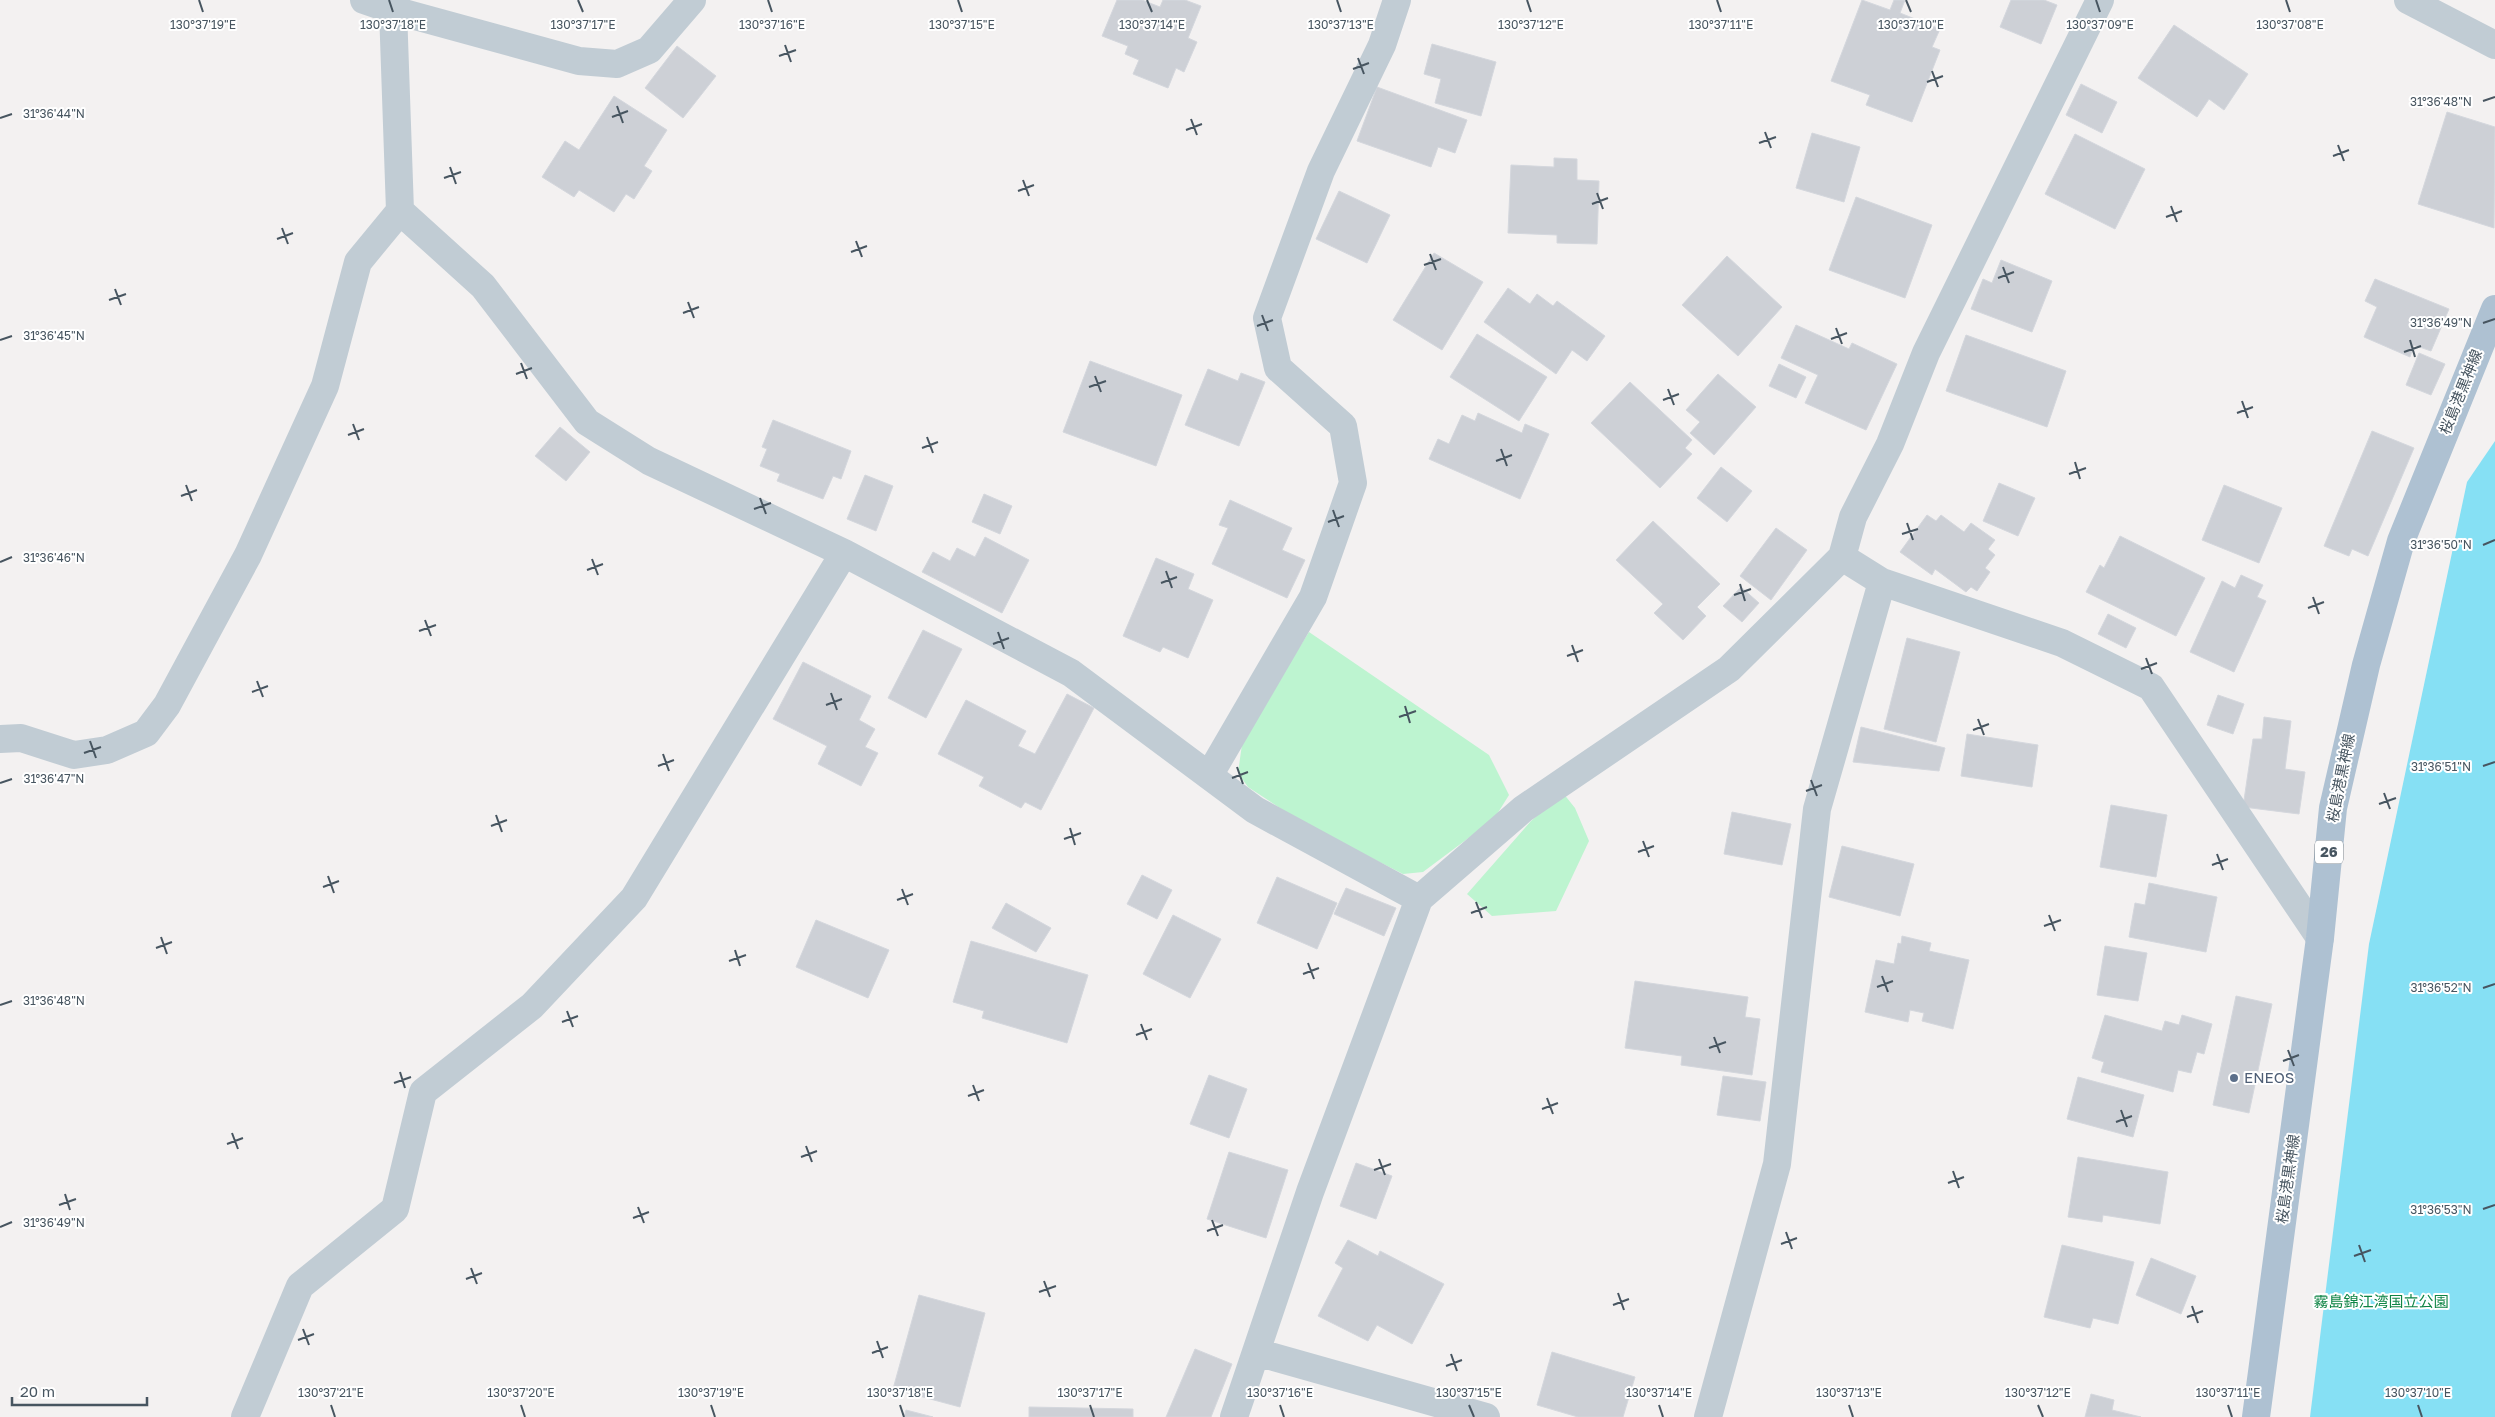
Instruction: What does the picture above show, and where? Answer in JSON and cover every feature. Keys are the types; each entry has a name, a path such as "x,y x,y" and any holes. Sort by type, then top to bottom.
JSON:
{"main road":[{"name":"桜島港黒神線","path":"2255,1415 2320,938 2333,808 2366,665 2401,541 2495,309"}],"street":[{"path":"364,0 393,10 580,61 617,64 649,50 692,0"},
{"path":"1210,774 1313,597 1353,484 1342,426 1278,368 1267,318 1322,171 1382,44 1397,0"},
{"path":"1234,1417 1310,1192 1419,899 1523,809 1729,669 1842,557 1853,517 1890,444 1926,353 2100,0"},
{"path":"2408,0 2495,45"},
{"path":"0,738 22,738 74,755 107,750 146,733 167,705 248,556 321,395 358,262 400,211 393,10"},
{"path":"400,211 482,286 587,422 649,462 844,553 1071,673 1210,774 1255,810 1419,899"},
{"path":"244,1417 300,1286 395,1209 424,1092 532,1006 634,898 844,553"},
{"path":"1842,557 1882,582 2062,643 2150,687 2320,938"},
{"path":"1708,1417 1777,1164 1817,809 1882,582"},
{"path":"1256,1352 1486,1417"}],"green space":[{"path":"1309,632 1489,755 1509,795 1494,819 1423,872 1403,874 1301,822 1248,787 1238,773 1243,737"},
{"path":"1563,793 1575,808 1589,841 1556,911 1492,916 1467,894 1531,821"}],"water":[{"name":"霧島錦江湾国立公園","path":"2495,441 2495,1417 2310,1417 2369,944 2467,482"}],"building":[{"path":"1117,0 1142,0 1160,7 1163,0 1185,0 1201,6 1188,38 1197,42 1184,72 1176,68 1168,88 1133,74 1139,60 1125,54 1128,46 1102,36"},
{"path":"1862,0 1890,10 1894,0 1905,0 1900,13 1940,29 1932,47 1940,50 1912,122 1866,105 1870,95 1831,81"},
{"path":"2011,0 2044,0 2057,5 2041,44 2000,27"},
{"path":"2174,25 2248,74 2224,110 2209,99 2197,117 2138,78"},
{"path":"1432,44 1496,62 1481,116 1435,103 1441,79 1424,74"},
{"path":"677,46 716,76 683,118 645,88"},
{"path":"2081,84 2117,102 2102,133 2066,115"},
{"path":"1377,87 1467,120 1455,153 1438,147 1431,167 1357,141"},
{"path":"614,96 667,130 644,166 652,171 634,199 626,194 614,212 579,190 574,197 542,177 565,141 579,150"},
{"path":"2447,112 2495,127 2494,228 2418,204"},
{"path":"1812,133 1860,147 1844,202 1796,188"},
{"path":"2075,134 2145,169 2115,229 2045,194"},
{"path":"1554,158 1577,159 1577,180 1599,181 1597,244 1557,243 1557,235 1508,233 1511,165 1554,167"},
{"path":"1339,191 1390,215 1367,263 1316,239"},
{"path":"1856,197 1932,225 1905,298 1829,270"},
{"path":"1434,253 1483,282 1442,350 1393,320"},
{"path":"1727,256 1782,307 1738,356 1682,305"},
{"path":"2001,260 2052,281 2032,332 1971,309 1983,279 1992,283"},
{"path":"2375,279 2449,309 2431,351 2414,345 2410,357 2364,337 2377,307 2365,301"},
{"path":"1508,288 1530,304 1537,294 1553,306 1557,301 1605,336 1587,361 1572,350 1556,374 1484,322"},
{"path":"1796,325 1849,349 1852,343 1897,364 1866,430 1805,403 1818,375 1781,358"},
{"path":"1477,334 1547,377 1519,421 1450,377"},
{"path":"1966,335 2066,371 2047,427 1946,391"},
{"path":"2419,353 2445,364 2431,395 2406,385"},
{"path":"1090,361 1182,395 1156,466 1063,432"},
{"path":"1779,364 1806,377 1796,398 1769,386"},
{"path":"1208,369 1238,381 1241,373 1265,382 1239,446 1185,425"},
{"path":"1718,374 1756,407 1714,455 1690,433 1700,422 1686,410"},
{"path":"1630,382 1692,440 1685,448 1692,454 1660,488 1591,423"},
{"path":"1478,413 1522,433 1525,424 1549,434 1520,499 1429,459 1438,439 1449,444 1462,415 1475,421"},
{"path":"773,420 851,451 841,479 833,476 823,499 777,481 780,474 760,466 767,449 762,447"},
{"path":"560,427 590,452 566,481 535,456"},
{"path":"2372,431 2414,448 2368,556 2352,549 2349,556 2324,546"},
{"path":"1721,467 1752,491 1727,522 1697,498"},
{"path":"865,475 893,486 876,531 847,519"},
{"path":"1999,483 2035,498 2018,536 1983,521"},
{"path":"2224,485 2282,508 2259,563 2202,540"},
{"path":"984,494 1012,506 1000,534 972,522"},
{"path":"1230,500 1292,528 1282,550 1305,560 1287,598 1212,564 1228,528 1219,525"},
{"path":"1927,515 1936,521 1941,515 1964,532 1971,523 1995,540 1988,549 1995,555 1985,568 1990,572 1977,591 1971,587 1966,592 1935,569 1932,575 1900,552"},
{"path":"1653,521 1720,584 1697,607 1706,616 1683,640 1654,613 1663,604 1616,560"},
{"path":"1776,528 1807,550 1771,600 1740,576"},
{"path":"2120,536 2205,578 2176,636 2086,592 2100,565 2104,568"},
{"path":"985,537 1029,560 1002,613 922,572 933,552 950,561 957,548 975,557"},
{"path":"1156,558 1194,574 1188,589 1213,600 1188,658 1163,647 1160,652 1123,636"},
{"path":"2241,575 2263,585 2257,597 2266,601 2234,672 2190,652 2222,581 2235,588"},
{"path":"1741,587 1759,603 1742,622 1723,606"},
{"path":"2108,614 2136,628 2126,648 2098,634"},
{"path":"923,630 962,649 926,718 888,698"},
{"path":"1907,638 1960,652 1936,742 1884,729"},
{"path":"803,662 871,696 859,720 875,729 865,747 878,753 861,786 818,764 827,746 773,719"},
{"path":"1067,694 1094,708 1041,810 1025,802 1021,808 979,786 984,777 938,754 966,700 1026,731 1018,746 1035,754"},
{"path":"2218,695 2244,704 2233,734 2207,725"},
{"path":"2264,717 2291,721 2285,769 2305,772 2299,814 2243,807 2253,739 2262,739"},
{"path":"1861,727 1945,748 1939,771 1853,762"},
{"path":"1967,734 2038,745 2032,787 1961,776"},
{"path":"2111,805 2167,815 2156,877 2100,867"},
{"path":"1732,812 1791,824 1782,865 1724,854"},
{"path":"1842,846 1914,864 1900,916 1829,897"},
{"path":"1142,875 1172,890 1157,919 1127,904"},
{"path":"1277,877 1337,903 1317,949 1257,923"},
{"path":"2149,883 2217,897 2206,952 2129,937 2135,903 2145,905"},
{"path":"1346,888 1396,908 1384,936 1334,914"},
{"path":"1006,903 1051,928 1036,952 992,928"},
{"path":"1173,915 1221,939 1190,998 1143,974"},
{"path":"816,920 889,950 868,998 796,967"},
{"path":"1902,936 1931,943 1929,951 1969,960 1953,1029 1922,1021 1924,1013 1910,1010 1908,1022 1865,1012 1876,960 1894,964 1898,943 1901,944"},
{"path":"971,941 1088,975 1067,1043 982,1018 984,1011 953,1002"},
{"path":"2105,946 2147,953 2138,1001 2097,995"},
{"path":"1635,981 1748,997 1745,1017 1760,1019 1752,1075 1681,1065 1682,1056 1625,1048"},
{"path":"2236,996 2272,1004 2249,1113 2213,1105"},
{"path":"2105,1015 2162,1031 2165,1021 2179,1025 2182,1015 2212,1024 2204,1054 2197,1052 2191,1073 2178,1070 2173,1092 2101,1072 2104,1062 2092,1058"},
{"path":"1209,1075 1247,1089 1229,1138 1190,1124"},
{"path":"1723,1076 1766,1082 1760,1121 1717,1115"},
{"path":"2078,1077 2144,1095 2133,1137 2067,1119"},
{"path":"1229,1152 1288,1170 1266,1238 1207,1219"},
{"path":"2078,1157 2168,1172 2160,1224 2103,1215 2102,1222 2068,1217"},
{"path":"1356,1163 1392,1176 1376,1219 1340,1206"},
{"path":"1348,1240 1378,1256 1380,1251 1444,1284 1412,1344 1377,1325 1368,1341 1318,1316 1343,1268 1335,1263"},
{"path":"2062,1245 2134,1262 2118,1324 2093,1318 2090,1328 2044,1317"},
{"path":"2151,1258 2196,1276 2181,1314 2136,1295"},
{"path":"919,1295 985,1313 960,1407 893,1389"},
{"path":"1195,1349 1232,1364 1211,1417 1166,1417"},
{"path":"1552,1352 1635,1377 1623,1417 1578,1417 1537,1405"},
{"path":"2091,1394 2114,1400 2112,1410 2141,1417 2085,1417"},
{"path":"1029,1407 1133,1409 1133,1417 1029,1417"},
{"path":"906,1410 933,1417 904,1417"}],"place":[{"name":"ENEOS","path":"2234,1078"}]}
